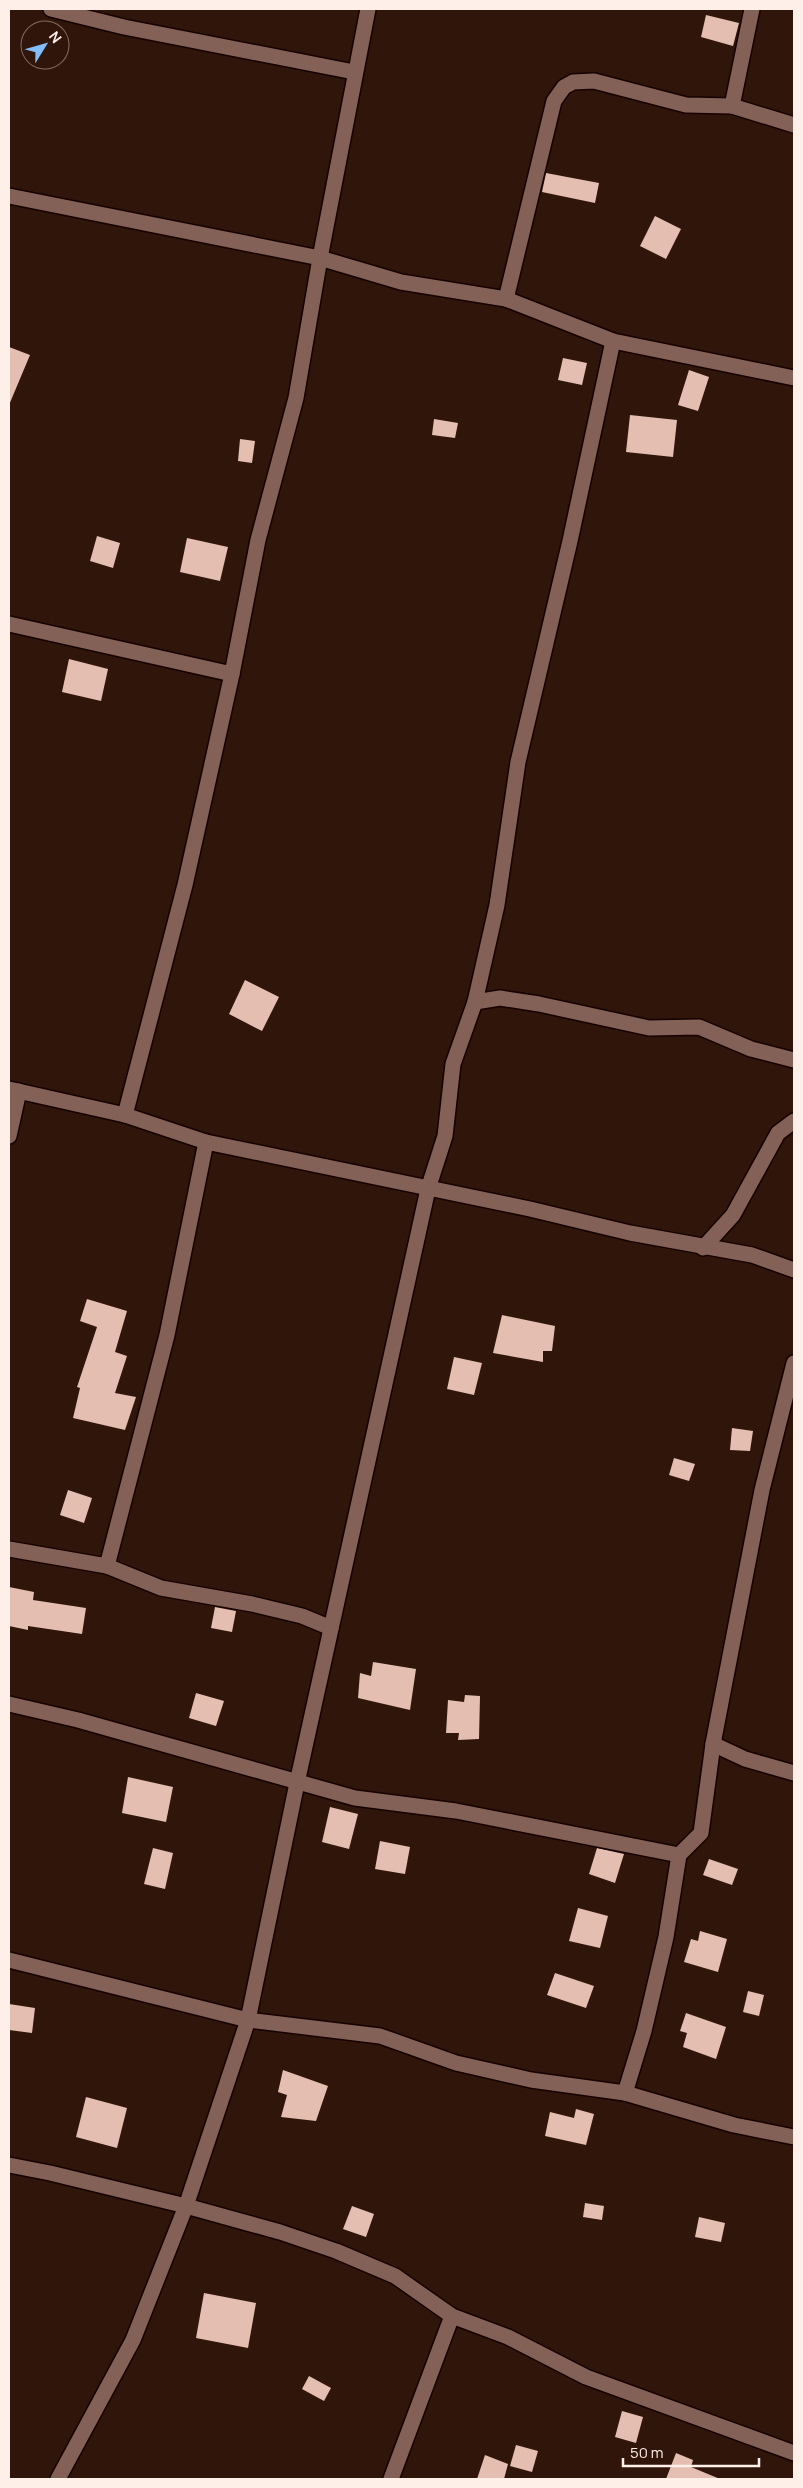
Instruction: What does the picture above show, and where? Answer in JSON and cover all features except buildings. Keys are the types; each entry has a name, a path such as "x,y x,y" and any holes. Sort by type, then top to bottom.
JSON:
{"street":[{"path":"51,9 124,27 354,72"},
{"path":"125,1115 185,885 232,674 258,540 296,398 354,72 368,9"},
{"path":"732,106 752,9"},
{"path":"506,299 554,101 564,87 573,82 594,80 686,105 732,106 794,125"},
{"path":"9,196 320,258 401,282 506,299 613,341 794,378"},
{"path":"58,2479 133,2340 186,2206 248,2020 297,1783 428,1189 445,1136 453,1064 475,1002 497,905 518,762 570,541 613,341"},
{"path":"9,624 232,674"},
{"path":"475,1002 500,998 539,1004 649,1028 699,1027 752,1049 794,1060"},
{"path":"9,1136 14,1090 125,1115 206,1142 703,1248 752,1256 794,1270"},
{"path":"703,1248 733,1215 778,1133 794,1121"},
{"path":"107,1566 167,1335 206,1142"},
{"path":"625,2093 644,2031 666,1937 679,1854 701,1833 713,1744 762,1490 794,1364"},
{"path":"9,1549 107,1566 161,1588 252,1604 302,1616 331,1628"},
{"path":"9,1704 78,1720 356,1798 456,1811 679,1854"},
{"path":"713,1744 745,1759 794,1772"},
{"path":"9,1960 248,2020 380,2036 456,2063 531,2080 625,2093 734,2125 794,2136"},
{"path":"9,2165 186,2206 280,2232 336,2251 395,2276 452,2316 508,2338 586,2377 794,2453"},
{"path":"391,2479 452,2316"}]}
